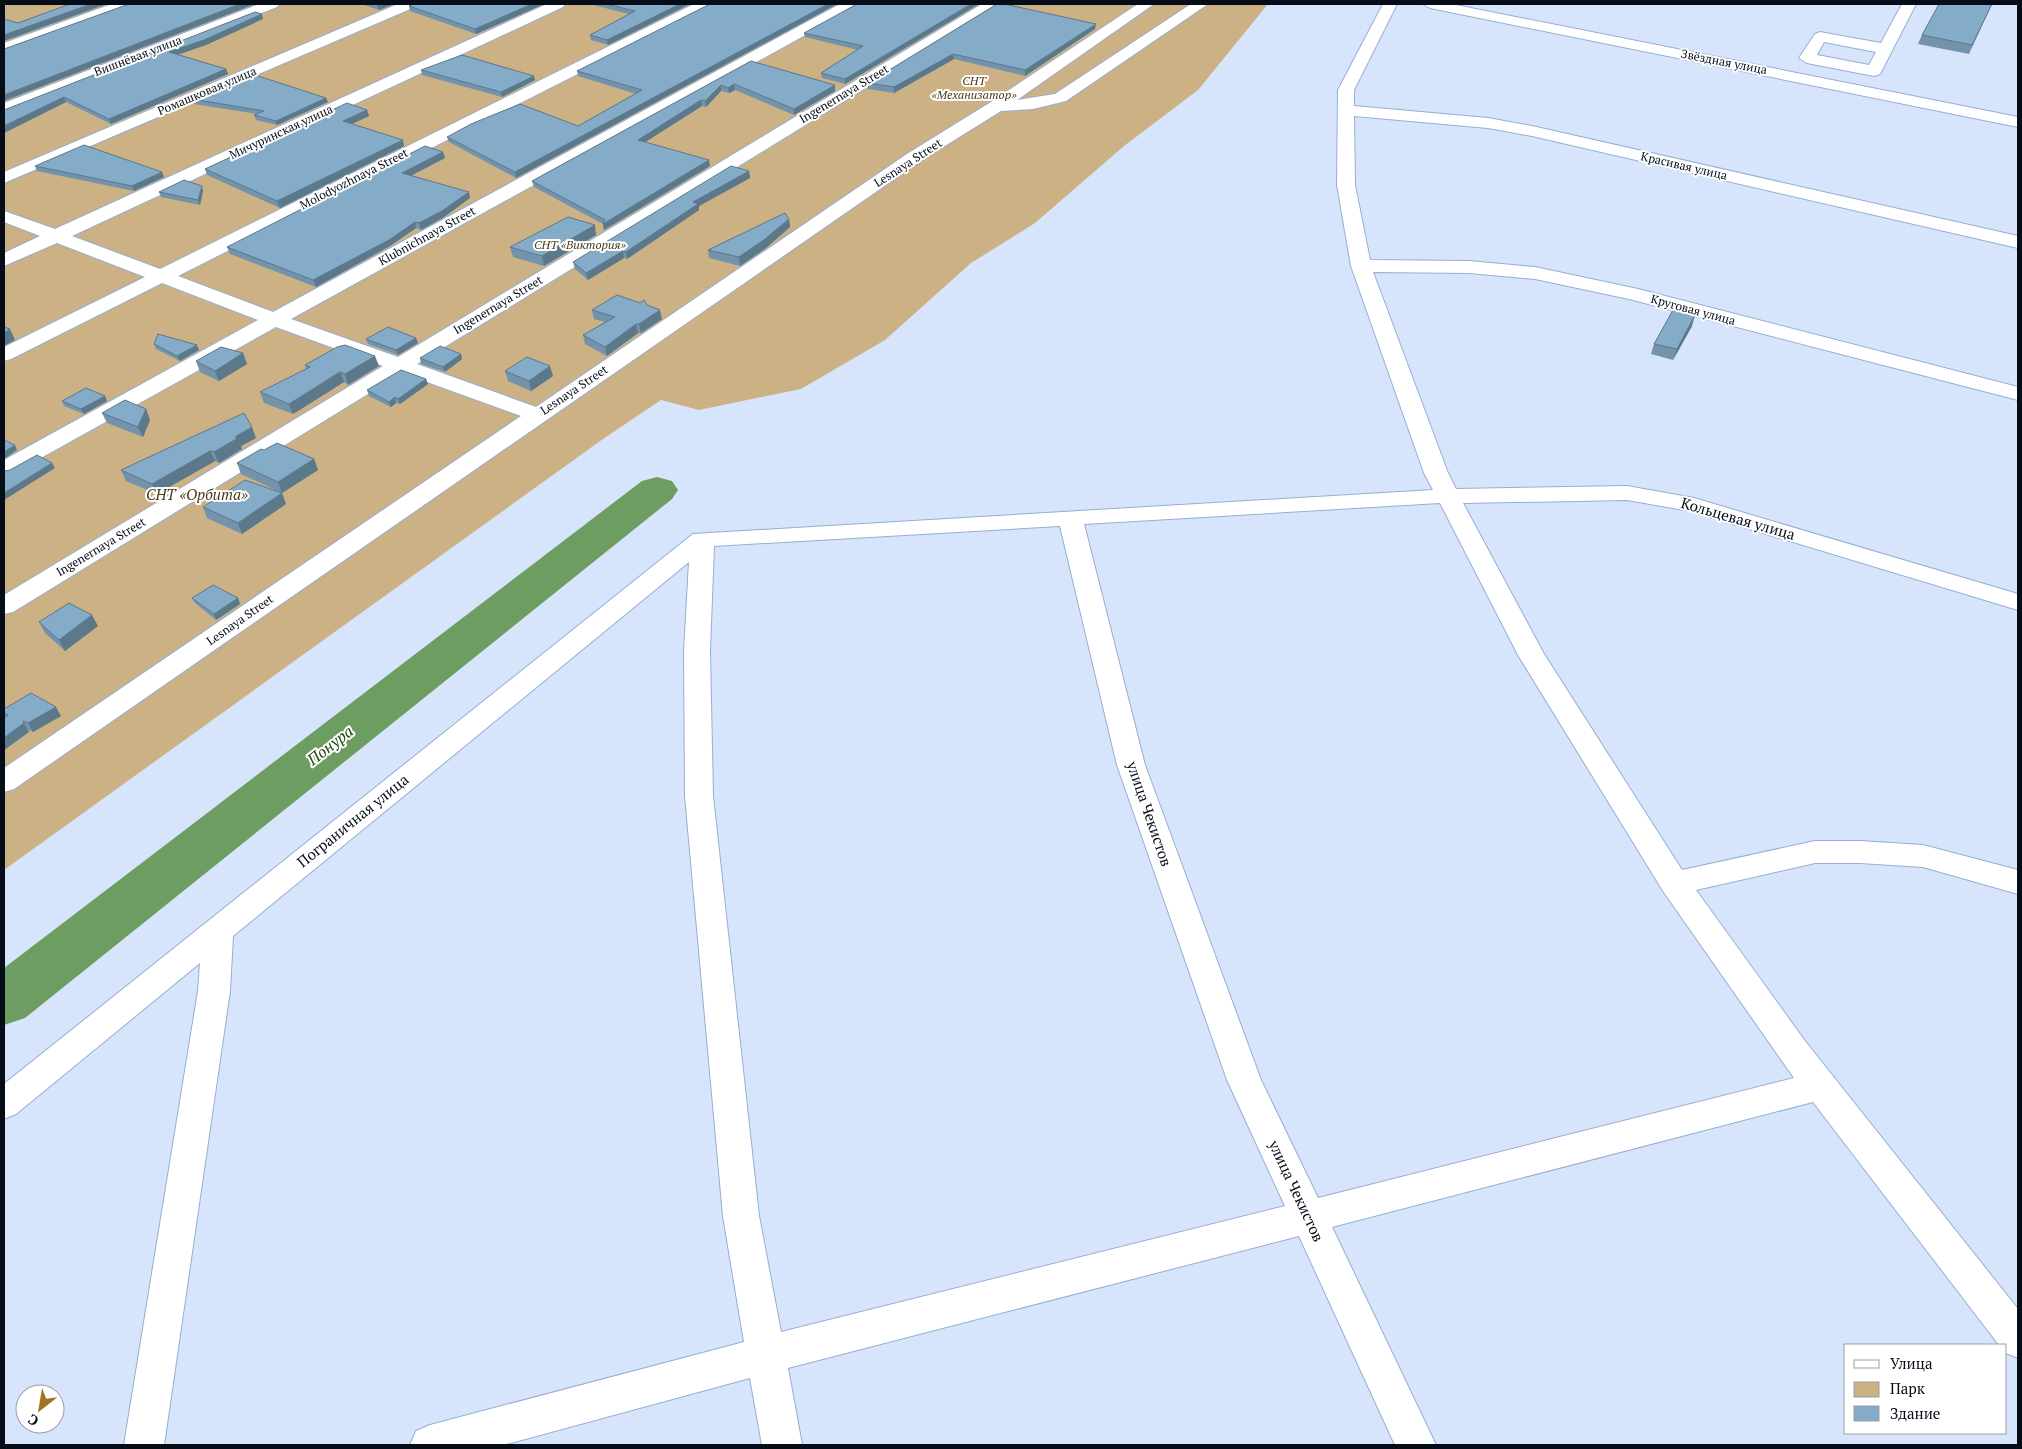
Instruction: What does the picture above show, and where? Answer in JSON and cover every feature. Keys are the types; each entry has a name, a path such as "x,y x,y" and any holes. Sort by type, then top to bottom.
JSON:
{"street":[{"path":"4,48 124,4"},
{"name":"Вишнёвая улица","path":"4,109 272,4"},
{"name":"Ромашковая улица","path":"4,178 410,4"},
{"name":"Мичуринская улица","path":"4,260 558,4"},
{"name":"Molodyozhnaya Street","path":"4,355 705,4"},
{"name":"Klubnichnaya Street","path":"4,469 674,99 851,4"},
{"name":"Ingenernaya Street","path":"4,606 992,4"},
{"name":"Lesnaya Street","path":"4,782 913,158 997,106 1147,4"},
{"path":"997,106 1033,104 1060,98 1201,4"},
{"path":"1390,4 1381,17 1346,90 1346,185 1361,266 1436,473 1531,654 1674,883 1820,1086 2016,1332"},
{"name":"Звёздная улица","path":"1430,4 2018,122"},
{"path":"1886,49 1909,4"},
{"name":"Красивая улица","path":"1346,110 1488,123 1532,131 2018,242"},
{"path":"4,216 163,275 276,320 538,415"},
{"name":"Круговая улица","path":"1361,266 1469,267 1535,273 1631,293 2018,394"},
{"name":"Кольцевая улица","path":"1448,496 1627,493 1660,497 1704,508 2018,602"},
{"path":"782,1445 741,1216 699,796 696,651 702,539 1448,496"},
{"name":"улица Чекистов","path":"1070,518 1131,765 1244,1080 1416,1445"},
{"name":"Пограничная улица","path":"4,1104 702,539"},
{"path":"1674,883 1815,852 1923,856 1992,873 2018,882"},
{"path":"144,1445 214,991 218,930"},
{"path":"430,1445 766,1355 1820,1086"}],"green space":[{"path":"4,4 1268,4 1198,90 1124,146 1035,223 971,263 885,340 801,389 699,410 661,400 603,439 4,870"}],"building":[{"path":"70,4 91,4 4,35 4,19 18,23"},
{"path":"129,4 240,4 4,95 4,49"},
{"path":"414,4 532,4 475,29 409,6"},
{"path":"606,4 680,4 607,40 590,35 635,11"},
{"path":"710,4 828,4 515,172 447,137 471,124 520,104 578,126 642,90 577,71"},
{"path":"857,4 971,4 845,79 821,73 863,46 804,33"},
{"path":"997,4 1096,24 1025,70 953,54 894,87 868,83"},
{"path":"1939,4 1992,4 1972,45 1922,35"},
{"path":"255,12 262,14 204,40 169,52 226,69 109,119 64,97 4,126 4,110"},
{"path":"462,55 534,76 501,92 421,70"},
{"path":"751,61 835,85 794,109 734,84 728,88 721,85 705,101 701,100 638,140 709,160 603,224 605,220 532,181"},
{"path":"252,74 326,98 276,121 254,115 264,111 192,99"},
{"path":"347,103 367,110 343,121 403,140 277,201 205,169"},
{"path":"84,145 162,172 132,186 35,166"},
{"path":"425,146 443,152 402,173 469,192 442,211 419,223 415,222 389,240 313,280 227,247"},
{"path":"731,166 749,171 693,202 698,204 626,252 623,251 586,273 573,262"},
{"path":"184,180 202,186 198,200 159,192"},
{"path":"785,213 789,219 739,257 708,250"},
{"path":"568,217 595,225 542,256 510,247"},
{"path":"617,295 640,303 644,300 647,305 660,310 639,324 636,324 605,347 583,335 615,317 592,310"},
{"path":"1673,310 1695,315 1677,349 1654,344"},
{"path":"4,327 10,329 4,333"},
{"path":"388,327 416,338 396,350 366,339"},
{"path":"158,334 197,345 177,356 154,344"},
{"path":"345,345 375,356 345,374 340,372 289,404 260,392 310,367 305,365 337,347"},
{"path":"440,346 461,354 443,367 420,358"},
{"path":"221,347 243,353 215,371 196,361"},
{"path":"527,357 550,366 529,381 505,371"},
{"path":"401,370 426,379 398,399 395,397 389,402 367,390"},
{"path":"86,388 105,396 81,409 62,401"},
{"path":"125,400 146,409 138,427 102,413"},
{"path":"244,413 252,427 235,437 238,438 214,452 210,451 152,484 121,470"},
{"path":"4,440 15,445 4,452"},
{"path":"277,443 314,459 278,482 237,463 261,449 264,450"},
{"path":"37,455 52,463 4,493 4,471 10,470"},
{"path":"245,480 282,493 238,523 203,507"},
{"path":"213,585 238,598 214,614 192,598"},
{"path":"69,603 92,615 59,640 39,622"},
{"path":"31,693 56,707 28,723 23,721 24,723 4,738 4,718 8,715 4,713 4,709"}],"waterway":[{"name":"Понура","path":"4,1001 657,490"}],"park label":[{"name":"СНТ «Механизатор»","path":"974,88"},
{"name":"СНТ «Виктория»","path":"580,245"},
{"name":"СНТ «Орбита»","path":"197,495"}]}
